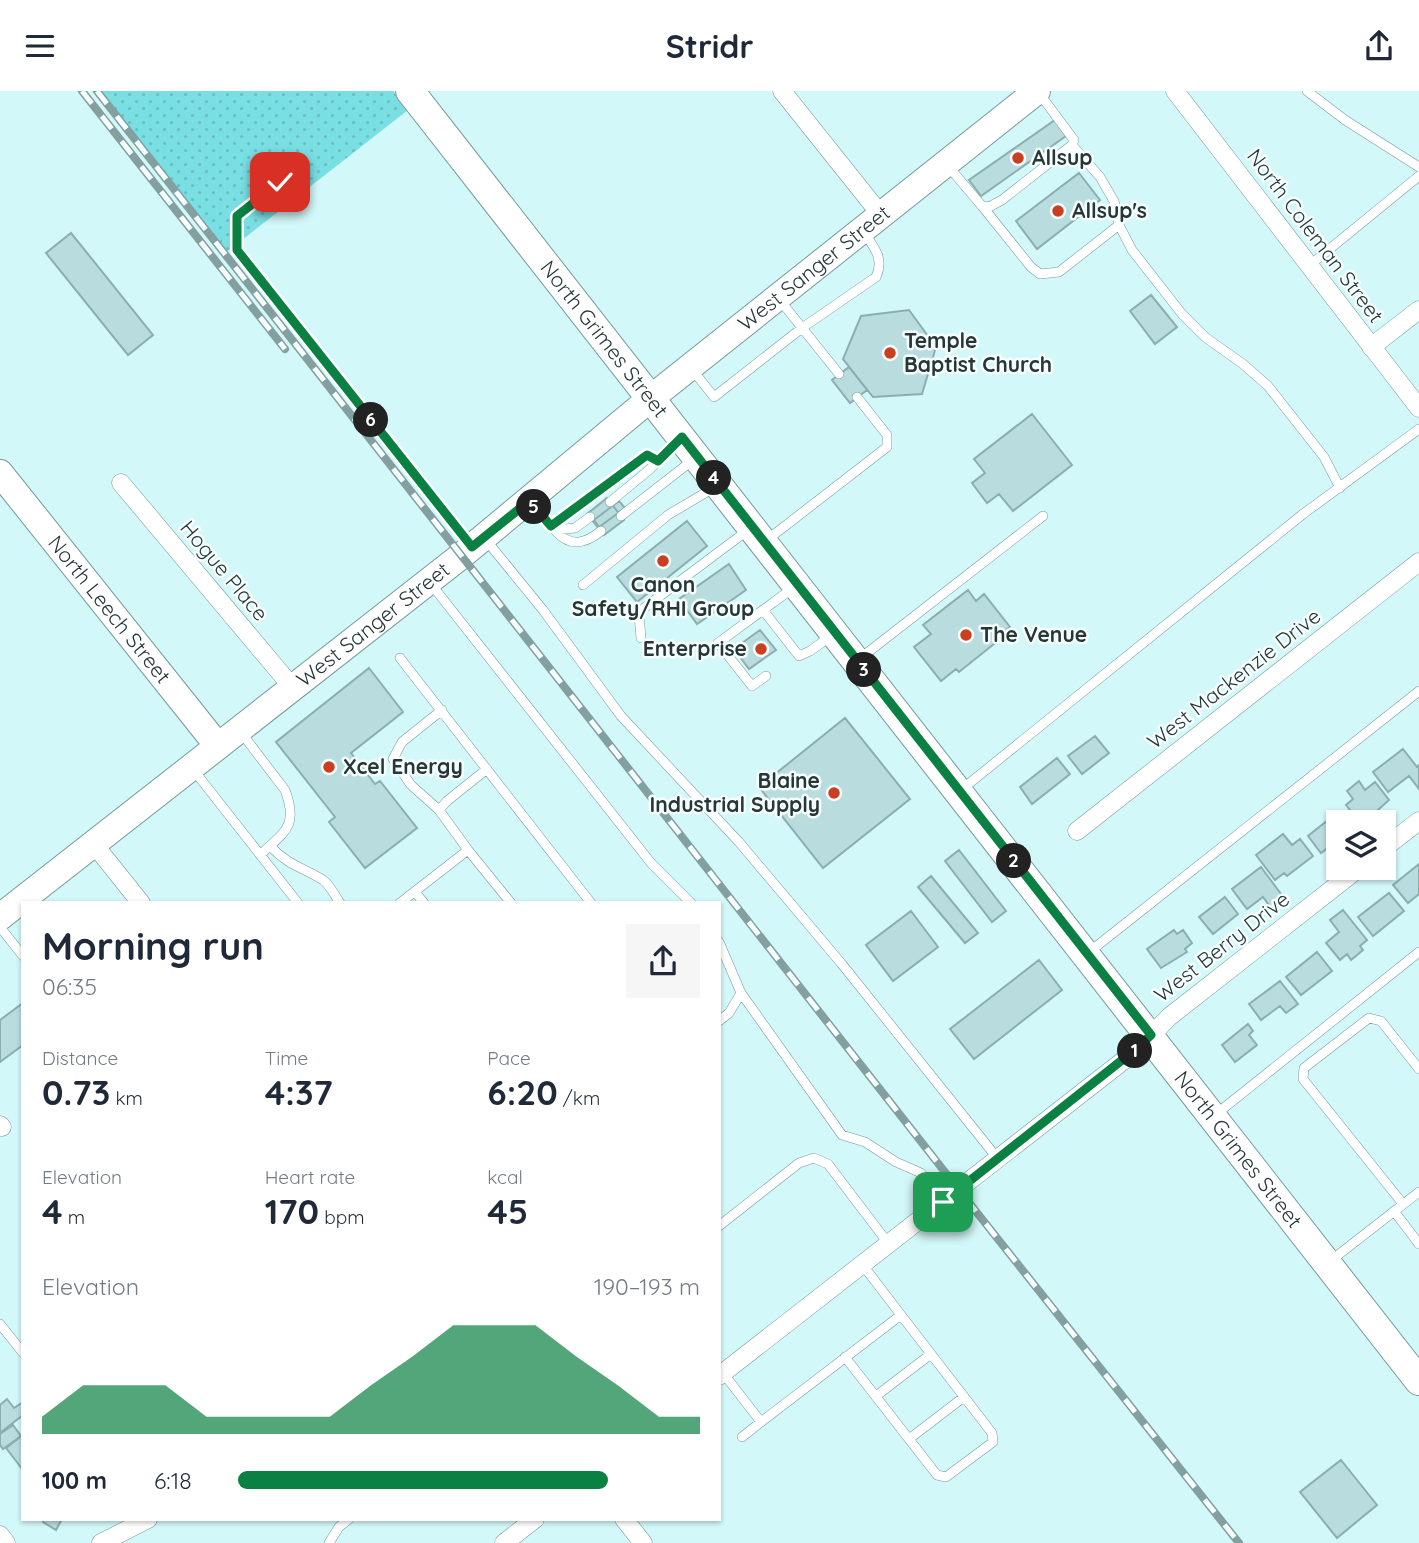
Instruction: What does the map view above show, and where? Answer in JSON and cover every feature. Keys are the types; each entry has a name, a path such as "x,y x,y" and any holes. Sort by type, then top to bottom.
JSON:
{"main road":[{"name":"North Grimes Street","path":"410,91 1419,1381"},
{"name":"West Sanger Street","path":"21,901 478,542 651,398 1037,91"},
{"name":"North Leech Street","path":"0,473 218,746"},
{"name":"West Sanger Street","path":"0,918 21,901"}],"street":[{"path":"782,91 872,223"},
{"name":"North Coleman Street","path":"1175,91 1419,408"},
{"path":"1371,347 1419,310"},
{"name":"Hogue Place","path":"121,483 293,688"},
{"name":"West Mackenzie Drive","path":"1077,831 1419,562"},
{"path":"1396,839 1419,821"},
{"path":"93,843 139,901"},
{"name":"West Berry Drive","path":"721,1374 998,1159 1136,1049 1169,1017 1344,880"},
{"path":"102,1543 143,1521"},
{"path":"504,1543 532,1521"},
{"path":"626,1521 643,1543"},
{"path":"0,1535 6,1543"}],"lane":[{"path":"982,206 989,207 1002,200 1072,145 1074,140 1069,131 1037,91"},
{"path":"1307,91 1345,120 1419,167"},
{"path":"1072,145 1100,177 1114,201 1119,225 1132,250 1182,314 1205,337 1243,364 1282,404 1324,457 1340,488"},
{"path":"947,164 1031,267 1040,274 1059,272 1119,225"},
{"path":"1310,265 1419,176"},
{"path":"280,182 237,216 237,250 478,542 542,610 621,716 739,842 841,963 998,1159"},
{"path":"690,367 714,397 802,328 876,277 880,269 880,256 872,223"},
{"path":"778,297 839,374"},
{"path":"641,638 639,615 644,608 887,447 887,435 857,397"},
{"path":"959,791 1303,514 1419,429"},
{"path":"610,502 658,461 690,447"},
{"path":"621,516 690,447"},
{"path":"553,528 647,455 658,461"},
{"path":"583,585 668,515 719,484"},
{"path":"529,501 561,537 571,543 580,543 601,531"},
{"path":"857,661 1043,516"},
{"path":"553,528 575,528 590,517"},
{"path":"428,581 651,863 689,901"},
{"path":"766,676 752,686 718,643 798,585"},
{"path":"763,610 799,656 835,633"},
{"path":"401,658 589,901"},
{"path":"1087,954 1419,691"},
{"path":"442,711 402,742 393,759 411,785 439,810 468,851 509,901"},
{"path":"239,730 285,790 289,801 290,818 287,831 260,855"},
{"path":"191,766 296,901"},
{"path":"439,810 447,800 487,769"},
{"path":"270,846 282,859 325,881 339,901"},
{"path":"403,901 468,851"},
{"path":"415,892 422,901"},
{"path":"0,927 21,953"},
{"path":"721,948 741,993 842,1135 864,1142 896,1162 921,1173 943,1202"},
{"path":"1213,1116 1419,952"},
{"path":"721,1019 729,1013 741,993"},
{"path":"1403,1204 1303,1079 1304,1068 1369,1018 1381,1021 1419,1069"},
{"path":"721,1224 799,1163 814,1159 828,1164 888,1243"},
{"path":"1326,1264 1419,1192"},
{"path":"1394,1211 1419,1244"},
{"path":"845,1357 937,1475 946,1477 993,1442 992,1433 862,1264"},
{"path":"743,1437 901,1315"},
{"path":"0,1325 21,1351"},
{"path":"876,1396 931,1354"},
{"path":"721,1374 761,1422"},
{"path":"909,1440 964,1397"},
{"path":"329,1543 339,1527 346,1521"}],"shaded area":[{"path":"96,91 393,91 408,110 224,254"}],"building":[{"name":"Allsup","path":"1055,120 1066,136 981,196 969,180"},
{"name":"Allsup's","path":"1079,173 1100,200 1037,249 1016,221"},
{"path":"71,233 153,335 128,355 46,253"},
{"path":"1151,295 1177,327 1155,344 1130,311"},
{"name":"Temple Baptist Church","path":"909,310 936,347 922,394 873,397 843,359 861,316"},
{"path":"849,367 867,390 850,403 832,380"},
{"path":"1032,414 1072,465 1013,511 999,494 987,503 972,483 985,473 974,459"},
{"path":"607,498 624,520 604,535 587,514"},
{"path":"619,501 625,508 599,527 594,520"},
{"name":"Canon Safety/RHI Group","path":"687,521 707,546 637,602 617,577"},
{"path":"729,564 746,590 697,624 679,599"},
{"name":"The Venue","path":"968,590 976,601 984,594 1010,627 1001,633 1004,636 959,672 956,669 941,681 914,647 931,634 923,625"},
{"name":"Enterprise","path":"760,630 776,650 749,669 740,657 747,651 742,643"},
{"name":"Xcel Energy","path":"369,668 403,712 351,753 375,784 380,781 417,828 365,868 329,822 335,817 276,742"},
{"name":"Blaine Industrial Supply","path":"845,718 910,799 823,868 759,787"},
{"path":"1095,736 1109,753 1082,774 1068,756"},
{"path":"1403,749 1417,767 1419,765 1419,789 1409,776 1388,792 1373,772"},
{"path":"1057,758 1070,774 1032,804 1020,787"},
{"path":"1359,781 1365,790 1375,782 1389,800 1378,810 1350,810 1346,805 1353,799 1347,791"},
{"path":"1326,822 1326,849 1321,853 1308,836"},
{"path":"1283,834 1292,845 1300,839 1313,856 1287,876 1284,873 1275,880 1256,855"},
{"path":"959,850 1006,911 992,922 945,861"},
{"path":"1419,864 1419,894 1408,903 1393,885"},
{"path":"1261,867 1284,898 1271,908 1263,897 1247,909 1232,889"},
{"path":"931,876 978,933 965,943 918,887"},
{"path":"1389,893 1404,911 1373,936 1358,917"},
{"path":"1225,897 1238,914 1213,934 1199,917"},
{"path":"1343,910 1367,940 1360,946 1363,950 1351,960 1347,954 1340,960 1326,943 1339,932 1330,920"},
{"path":"911,911 938,947 893,981 866,945"},
{"path":"1174,930 1177,934 1183,930 1192,943 1185,949 1187,952 1161,968 1147,949"},
{"path":"1317,952 1332,971 1301,995 1286,977"},
{"path":"1039,960 1062,990 974,1059 950,1029"},
{"path":"1280,981 1298,1004 1286,1013 1280,1006 1261,1020 1249,1004"},
{"path":"21,1004 21,1046 0,1062 0,1020"},
{"path":"1248,1024 1253,1031 1249,1035 1257,1045 1235,1062 1222,1045"},
{"path":"7,1399 14,1408 21,1403 21,1417 0,1433 0,1405"},
{"path":"13,1425 21,1436 3,1449 0,1445 0,1434"},
{"path":"21,1437 21,1467 6,1448"},
{"path":"1341,1460 1377,1505 1337,1538 1300,1492"},
{"path":"43,1521 61,1521 56,1530"}],"railway":[{"path":"82,91 285,349"},
{"path":"97,91 1239,1543"}],"place":[{"name":"Allsup","path":"1018,158"},
{"name":"Allsup's","path":"1058,211"},
{"name":"Temple Baptist Church","path":"890,353"},
{"name":"Canon Safety/RHI Group","path":"663,561"},
{"name":"The Venue","path":"966,635"},
{"name":"Enterprise","path":"761,649"},
{"name":"Xcel Energy","path":"329,767"},
{"name":"Blaine Industrial Supply","path":"834,793"}],"route":[{"path":"280,182 237,216 237,250 472,547 529,501 551,526 647,455 658,461 682,437 1151,1035 943,1202"}]}
